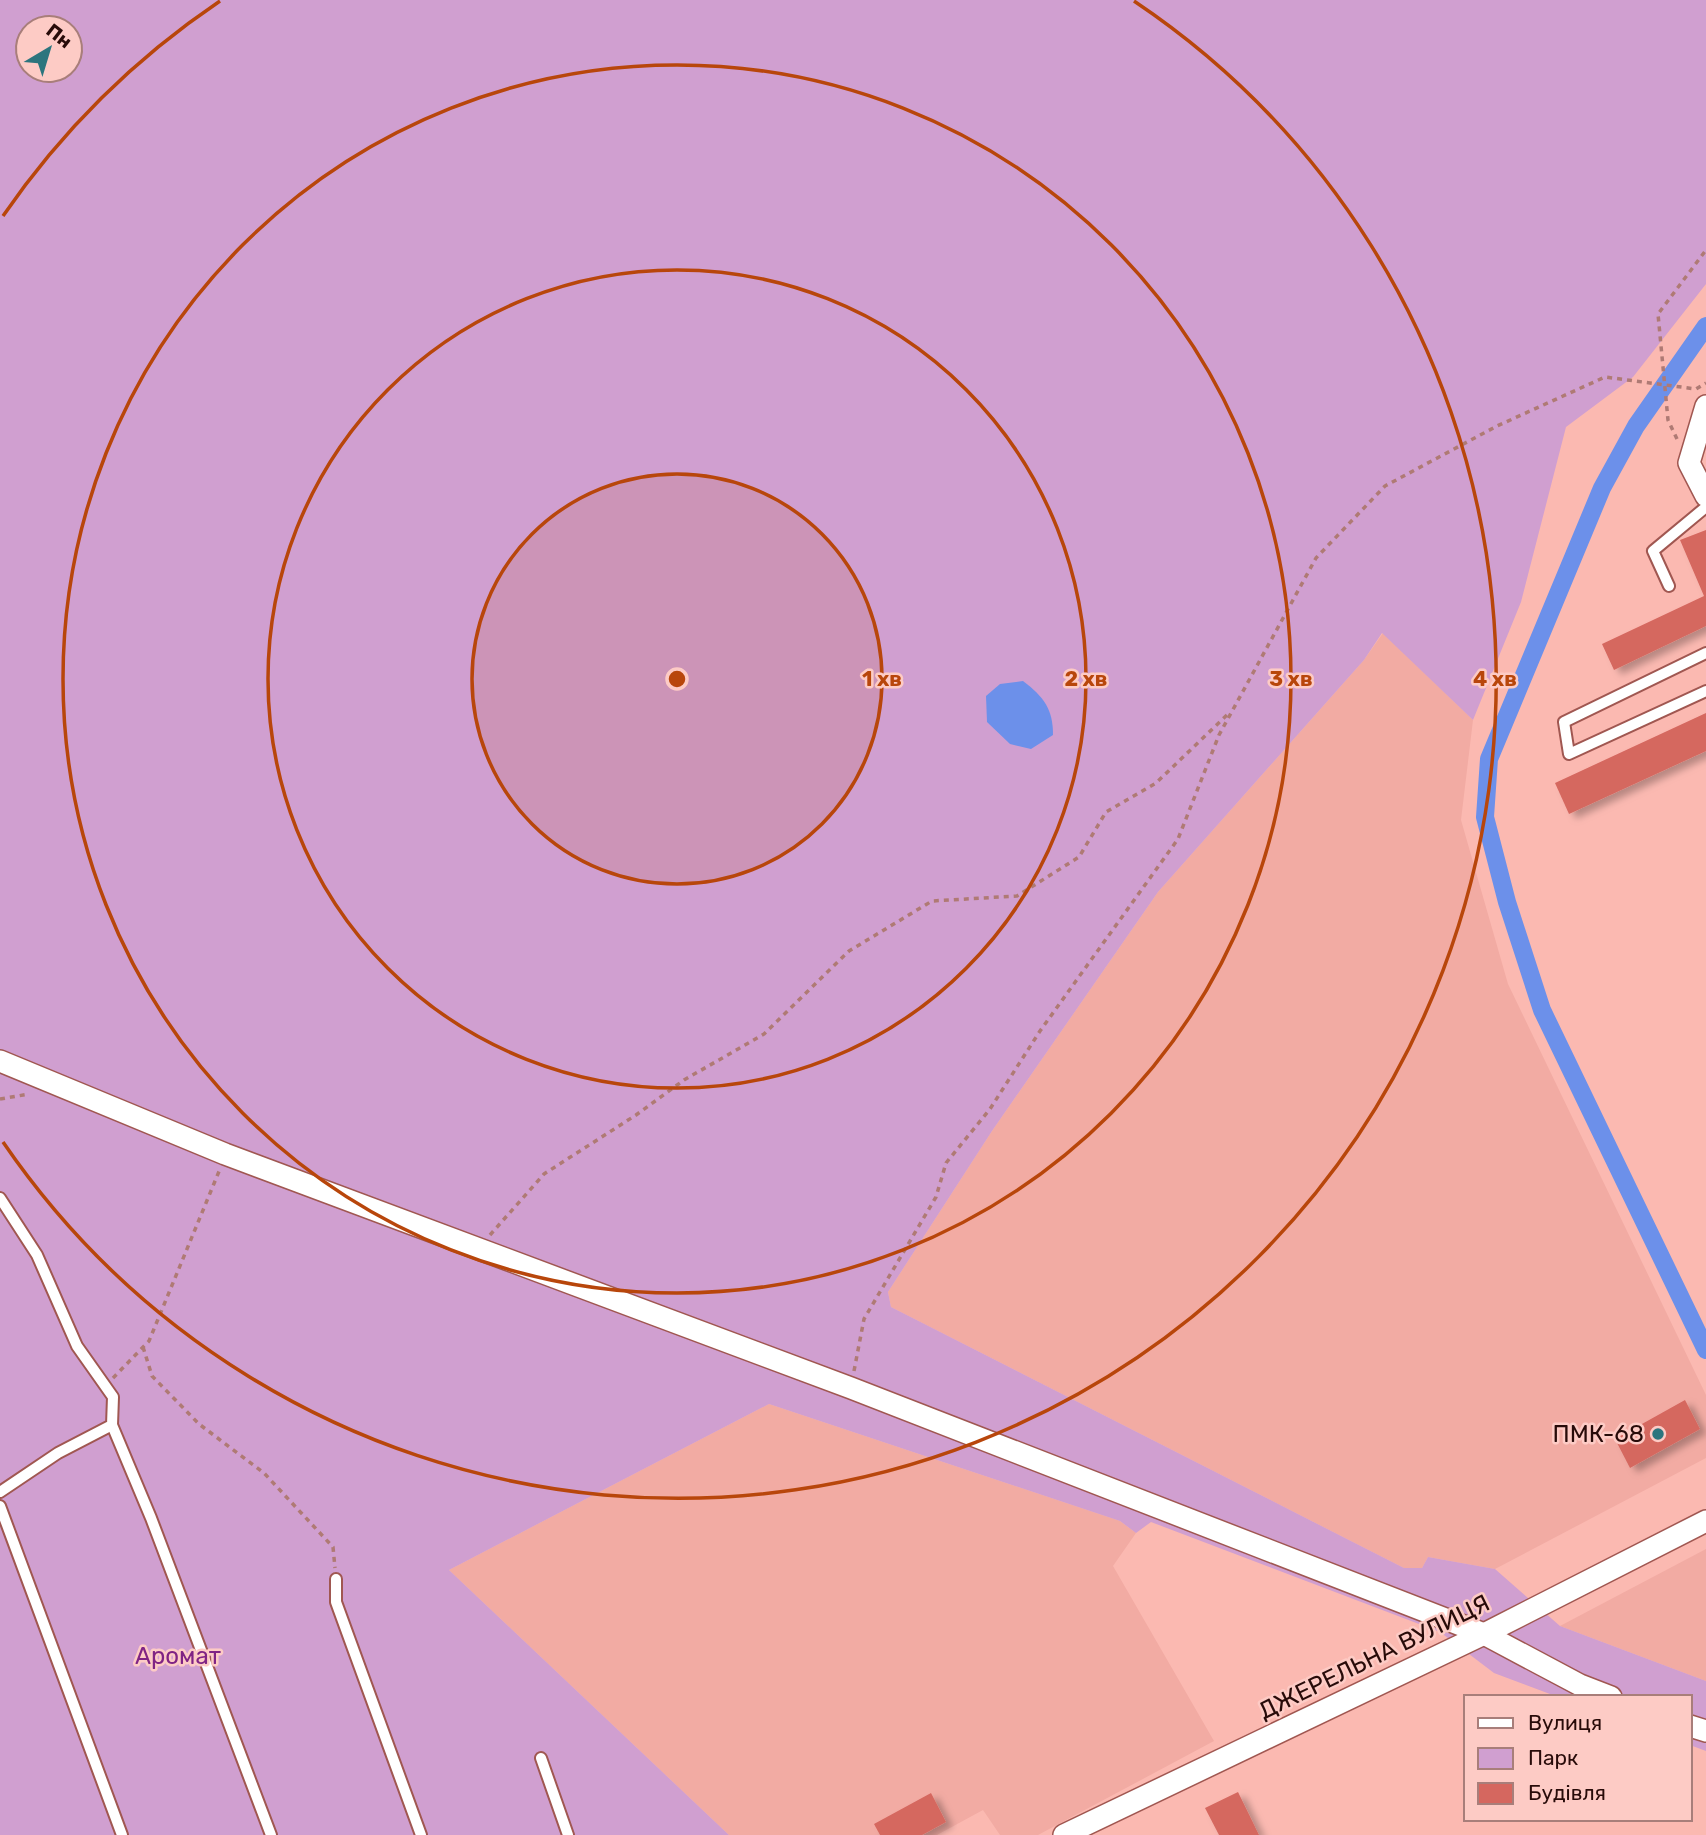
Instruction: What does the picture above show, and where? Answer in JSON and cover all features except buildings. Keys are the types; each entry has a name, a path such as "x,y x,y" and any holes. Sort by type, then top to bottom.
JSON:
{"street":[{"path":"1704,409 1689,463 1706,496"},
{"path":"0,1061 226,1154 851,1388 1484,1634 1580,1685 1606,1695"},
{"name":"ДЖЕРЕЛЬНА ВУЛИЦЯ","path":"1064,1835 1484,1634 1706,1521"}],"lane":[{"path":"1669,586 1653,551 1706,507"},
{"path":"1706,653 1564,722 1569,754 1706,691"},
{"path":"0,1198 37,1255 77,1346 113,1397 112,1424 151,1518 271,1835"},
{"path":"0,1492 58,1453 112,1424"},
{"path":"0,1506 122,1835"},
{"path":"336,1579 336,1602 421,1835"},
{"path":"541,1758 568,1835"}],"path":[{"path":"1689,463 1668,420 1658,314 1706,250"},
{"path":"851,1388 864,1319 936,1197 946,1163 990,1108 1040,1031 1178,839 1219,735 1317,558 1385,486 1497,426 1605,377 1696,389 1706,383"},
{"path":"478,1248 544,1174 636,1115 684,1080 764,1034 849,951 932,901 1017,896 1079,857 1106,812 1156,783 1232,711"},
{"path":"105,1387 149,1341 226,1154"},
{"path":"144,1347 152,1376 200,1424 264,1473 333,1547 336,1579"}],"shaded area":[{"path":"1383,633 1473,720 1461,820 1508,984 1706,1395 1706,1458 1495,1569 1428,1557 1422,1568 1404,1568 891,1307 888,1292 992,1131 1158,892 1364,660"},
{"path":"769,1404 1120,1521 1136,1533 1113,1566 1214,1741 1038,1835 1000,1835 983,1810 937,1835 729,1835 449,1570"},
{"path":"1706,1549 1706,1681 1560,1626"}],"green space":[{"name":"Аромат","path":"0,0 1706,0 1706,284 1633,377 1566,427 1521,602 1473,720 1382,633 1364,660 1158,892 992,1131 888,1292 891,1307 1404,1568 1422,1568 1428,1557 1495,1569 1560,1626 1706,1681 1706,1751 1692,1746 1692,1695 1553,1695 1494,1673 1440,1632 1151,1522 1136,1533 1120,1521 769,1404 449,1570 729,1835 0,1835"}],"water":[{"path":"1023,681 1046,704 1053,726 1053,735 1031,749 1010,744 987,722 986,696 1000,684"}],"waterway":[{"path":"1706,326 1636,426 1602,488 1489,759 1485,817 1507,902 1542,1010 1706,1350"}],"place":[{"name":"ПМК-68","path":"1658,1434"}]}
